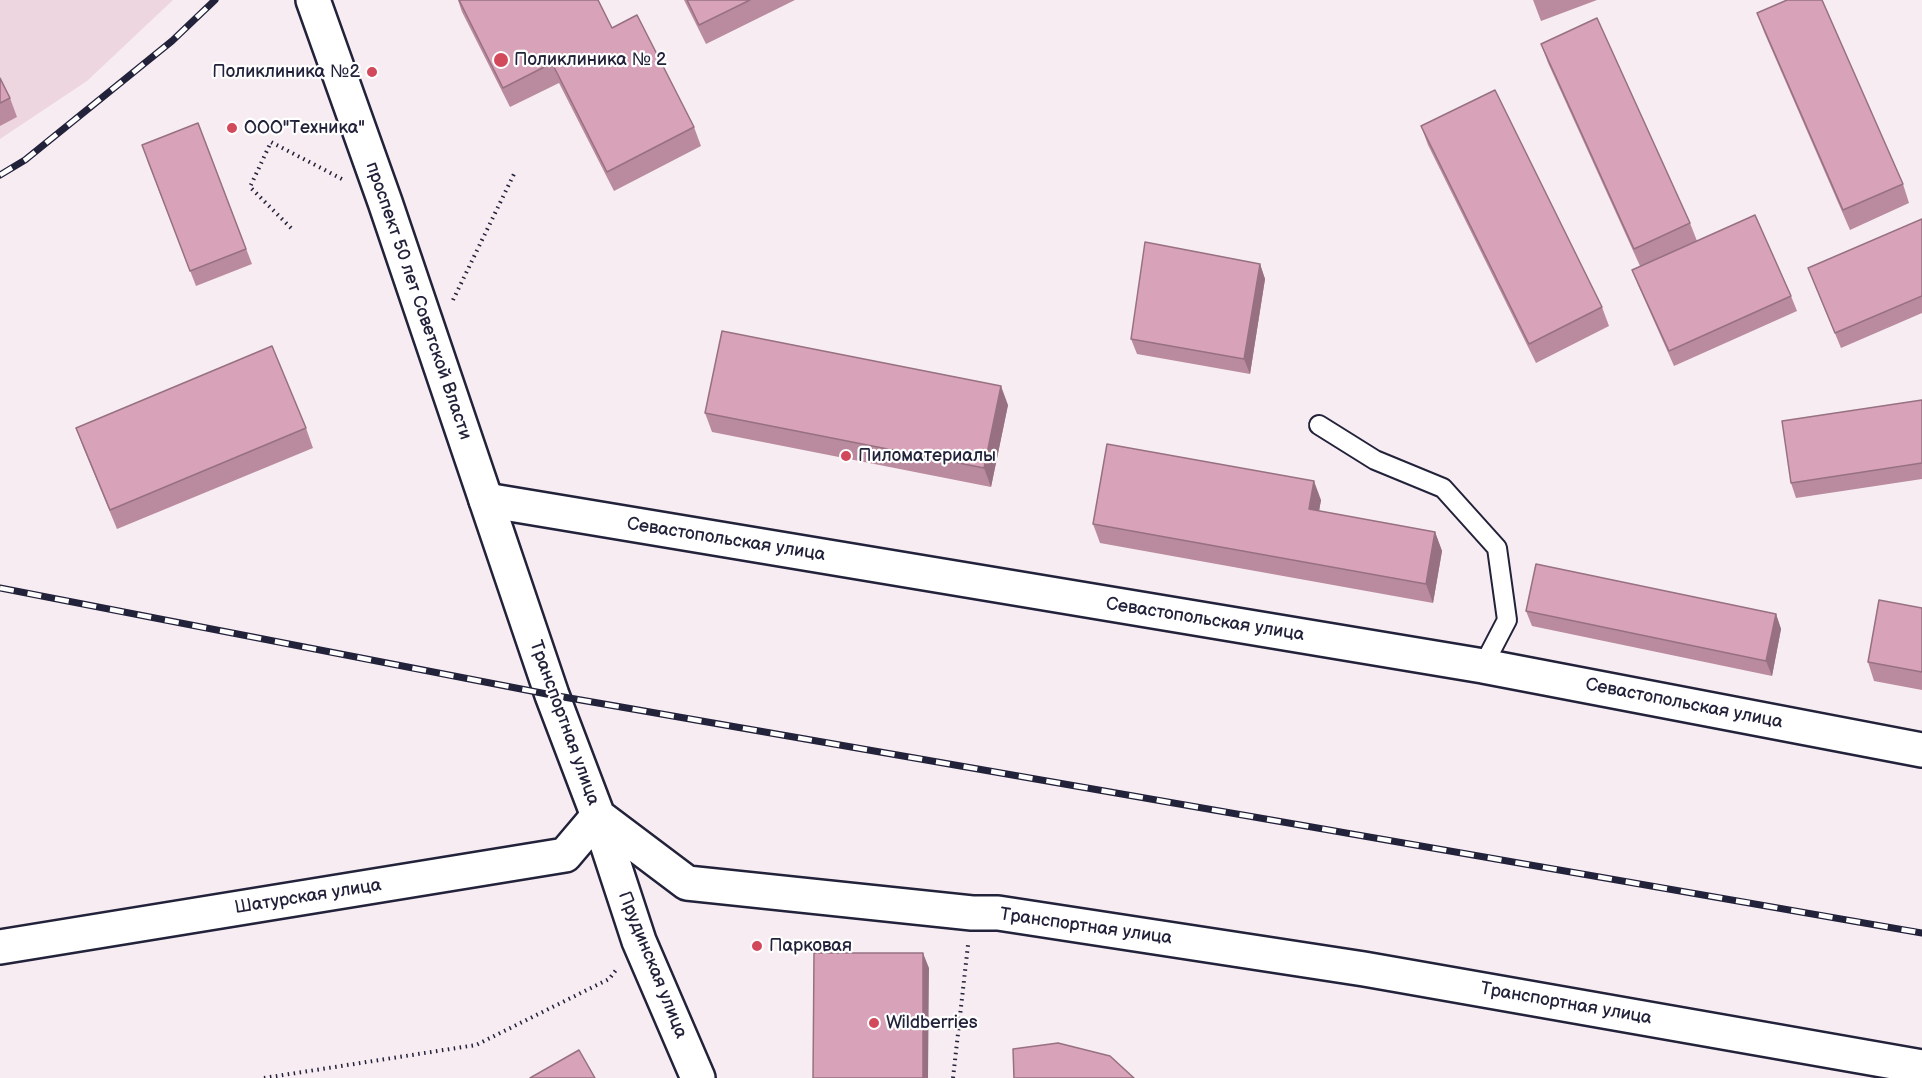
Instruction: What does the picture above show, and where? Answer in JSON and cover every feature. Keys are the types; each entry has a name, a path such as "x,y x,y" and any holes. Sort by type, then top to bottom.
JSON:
{"street":[{"name":"проспект 50 лет Советской Власти","path":"313,0 486,500"},
{"name":"Севастопольская улица","path":"486,500 1483,666 1922,750"},
{"name":"Транспортная улица","path":"486,500 552,695 598,816 687,883 972,913 998,913 1364,969 1921,1068"},
{"name":"Прудинская улица","path":"598,816 639,941 698,1078"},
{"name":"Шатурская улица","path":"0,947 565,855 598,816"}],"lane":[{"path":"1319,425 1375,460 1443,488 1497,548 1507,620 1483,666"}],"path":[{"path":"291,228 250,187 271,142 344,180"},
{"path":"433,343 514,174"},
{"path":"953,1078 972,913"},
{"path":"264,1078 476,1045 609,979 639,941"}],"shaded area":[{"path":"0,0 173,0 87,81 0,139"}],"building":[{"path":"459,0 598,0 612,28 637,15 694,127 607,172 552,63 503,88"},
{"path":"687,0 750,0 699,25"},
{"path":"1787,0 1822,0 1903,184 1843,210 1757,13"},
{"path":"1597,18 1690,223 1634,249 1541,44"},
{"path":"0,78 10,98 0,103"},
{"path":"1495,90 1602,307 1529,344 1421,126"},
{"path":"198,123 246,249 190,271 142,145"},
{"path":"1755,215 1791,296 1669,351 1632,270"},
{"path":"1922,219 1922,296 1835,333 1808,268"},
{"path":"1145,242 1260,264 1244,359 1131,339"},
{"path":"722,331 1001,386 984,468 705,413"},
{"path":"272,346 306,428 110,510 76,428"},
{"path":"1922,400 1922,463 1791,483 1782,421"},
{"path":"1107,444 1314,481 1309,509 1435,532 1426,584 1093,524"},
{"path":"1536,564 1776,614 1766,661 1526,611"},
{"path":"1879,600 1922,608 1922,672 1868,662"},
{"name":"Wildberries","path":"814,953 923,953 923,1078 813,1078"},
{"path":"1058,1043 1110,1056 1134,1078 1014,1078 1013,1049"},
{"path":"579,1050 595,1078 530,1078"}],"railway":[{"path":"0,175 25,160 172,41 215,0"},
{"path":"0,588 552,695 1922,933"}],"place":[{"name":"Поликлиника № 2","path":"501,60"},
{"name":"Поликлиника №2","path":"372,72"},
{"name":"ООО\"Техника\"","path":"232,128"},
{"name":"Пиломатериалы","path":"846,456"},
{"name":"Парковая","path":"757,946"},
{"name":"Wildberries","path":"874,1023"}]}
